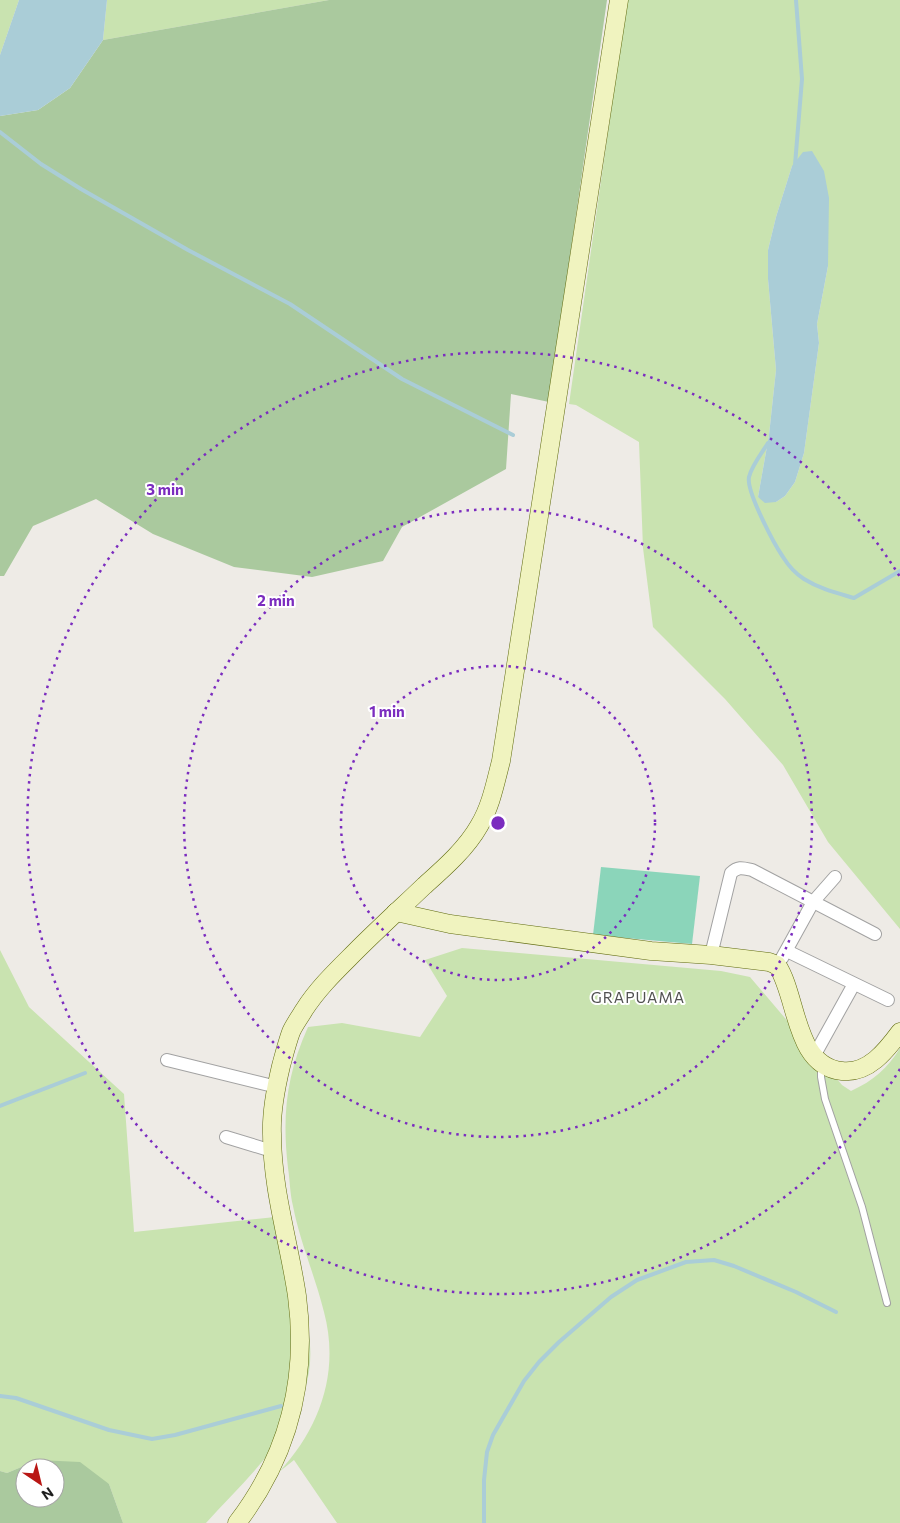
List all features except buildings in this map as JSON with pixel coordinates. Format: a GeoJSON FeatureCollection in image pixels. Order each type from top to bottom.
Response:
{"type":"FeatureCollection","features":[{"type":"Feature","properties":{"kind":"street"},"geometry":{"type":"LineString","coordinates":[[237,1523],[248,1509],[278,1452],[294,1405],[299,1364],[300,1331],[297,1296],[279,1204],[271,1131],[277,1087],[291,1031],[310,1002],[331,976],[457,855],[478,828],[490,804],[501,761],[619,0]]}},
{"type":"Feature","properties":{"kind":"street"},"geometry":{"type":"LineString","coordinates":[[712,955],[731,873],[735,869],[742,868],[752,870],[875,934]]}},
{"type":"Feature","properties":{"kind":"street"},"geometry":{"type":"LineString","coordinates":[[835,877],[813,902],[782,958],[787,985],[801,1034],[818,1060],[841,1071],[853,1072],[866,1067],[878,1058],[900,1032]]}},
{"type":"Feature","properties":{"kind":"street"},"geometry":{"type":"LineString","coordinates":[[396,912],[450,924],[651,951],[712,955],[769,962],[782,958],[854,984],[888,1000]]}},
{"type":"Feature","properties":{"kind":"street"},"geometry":{"type":"LineString","coordinates":[[818,1060],[854,984]]}},
{"type":"Feature","properties":{"kind":"street"},"geometry":{"type":"LineString","coordinates":[[168,1060],[277,1087]]}},
{"type":"Feature","properties":{"kind":"street"},"geometry":{"type":"LineString","coordinates":[[226,1137],[272,1151]]}},
{"type":"Feature","properties":{"kind":"lane"},"geometry":{"type":"LineString","coordinates":[[818,1060],[826,1098],[862,1207],[887,1303]]}},
{"type":"Feature","properties":{"kind":"green space"},"geometry":{"type":"Polygon","coordinates":[[[0,0],[19,0],[0,55],[0,0]]]}},
{"type":"Feature","properties":{"kind":"green space"},"geometry":{"type":"Polygon","coordinates":[[[107,0],[329,0],[103,40],[107,0]]]}},
{"type":"Feature","properties":{"kind":"green space"},"geometry":{"type":"Polygon","coordinates":[[[329,0],[607,0],[549,402],[511,394],[506,469],[402,527],[383,561],[312,577],[234,567],[153,534],[96,499],[33,526],[4,576],[0,576],[0,116],[38,110],[70,88],[103,40],[329,0]]]}},
{"type":"Feature","properties":{"kind":"green space"},"geometry":{"type":"Polygon","coordinates":[[[627,0],[900,0],[900,929],[828,842],[783,765],[725,699],[653,627],[643,548],[639,442],[576,405],[569,404],[627,0]],[[792,166],[768,250],[768,279],[776,370],[769,435],[758,497],[776,502],[785,496],[795,482],[804,453],[819,343],[817,324],[828,266],[792,166]]]}},
{"type":"Feature","properties":{"kind":"green space"},"geometry":{"type":"Polygon","coordinates":[[[601,867],[700,876],[692,944],[593,935],[601,867]]]}},
{"type":"Feature","properties":{"kind":"green space"},"geometry":{"type":"Polygon","coordinates":[[[462,948],[721,971],[750,977],[842,1085],[851,1091],[879,1073],[900,1048],[900,1523],[337,1523],[294,1460],[279,1472],[306,1437],[315,1418],[323,1398],[328,1377],[329,1356],[324,1312],[292,1201],[286,1149],[286,1113],[290,1079],[295,1062],[308,1027],[342,1023],[420,1037],[447,996],[425,960],[462,948]]]}},
{"type":"Feature","properties":{"kind":"green space"},"geometry":{"type":"Polygon","coordinates":[[[0,950],[29,1007],[124,1094],[134,1232],[275,1217],[305,1316],[310,1359],[306,1387],[296,1412],[281,1437],[264,1460],[206,1523],[123,1523],[109,1484],[65,1469],[65,1458],[15,1458],[15,1470],[7,1473],[0,1471],[0,950]]]}},
{"type":"Feature","properties":{"kind":"green space"},"geometry":{"type":"Polygon","coordinates":[[[65,1461],[80,1462],[109,1484],[123,1523],[0,1523],[0,1471],[7,1473],[15,1470],[15,1508],[65,1508],[65,1461]]]}},
{"type":"Feature","properties":{"kind":"water"},"geometry":{"type":"Polygon","coordinates":[[[19,0],[107,0],[103,40],[70,88],[38,110],[0,116],[0,55],[19,0]]]}},
{"type":"Feature","properties":{"kind":"water"},"geometry":{"type":"Polygon","coordinates":[[[812,151],[824,171],[829,198],[828,266],[817,324],[819,343],[804,453],[795,482],[785,496],[776,502],[765,503],[758,497],[769,435],[776,370],[768,279],[768,250],[792,166],[803,152],[812,151]]]}},
{"type":"Feature","properties":{"kind":"waterway"},"geometry":{"type":"LineString","coordinates":[[795,165],[802,79],[796,0]]}},
{"type":"Feature","properties":{"kind":"waterway"},"geometry":{"type":"LineString","coordinates":[[0,132],[41,164],[81,189],[188,250],[290,304],[402,379],[513,435]]}},
{"type":"Feature","properties":{"kind":"waterway"},"geometry":{"type":"LineString","coordinates":[[768,443],[752,468],[749,484],[767,530],[783,557],[795,572],[816,585],[854,598],[900,571]]}},
{"type":"Feature","properties":{"kind":"waterway"},"geometry":{"type":"LineString","coordinates":[[0,1106],[85,1073]]}},
{"type":"Feature","properties":{"kind":"waterway"},"geometry":{"type":"LineString","coordinates":[[484,1523],[484,1480],[487,1452],[493,1435],[524,1381],[539,1362],[559,1342],[611,1297],[637,1280],[686,1262],[714,1260],[734,1266],[796,1292],[836,1312]]}},
{"type":"Feature","properties":{"kind":"waterway"},"geometry":{"type":"LineString","coordinates":[[0,1396],[16,1398],[109,1430],[152,1439],[175,1435],[281,1406]]}},
{"type":"Feature","properties":{"kind":"district","name":"GRAPUAMA"},"geometry":{"type":"Point","coordinates":[638,997]}}]}
